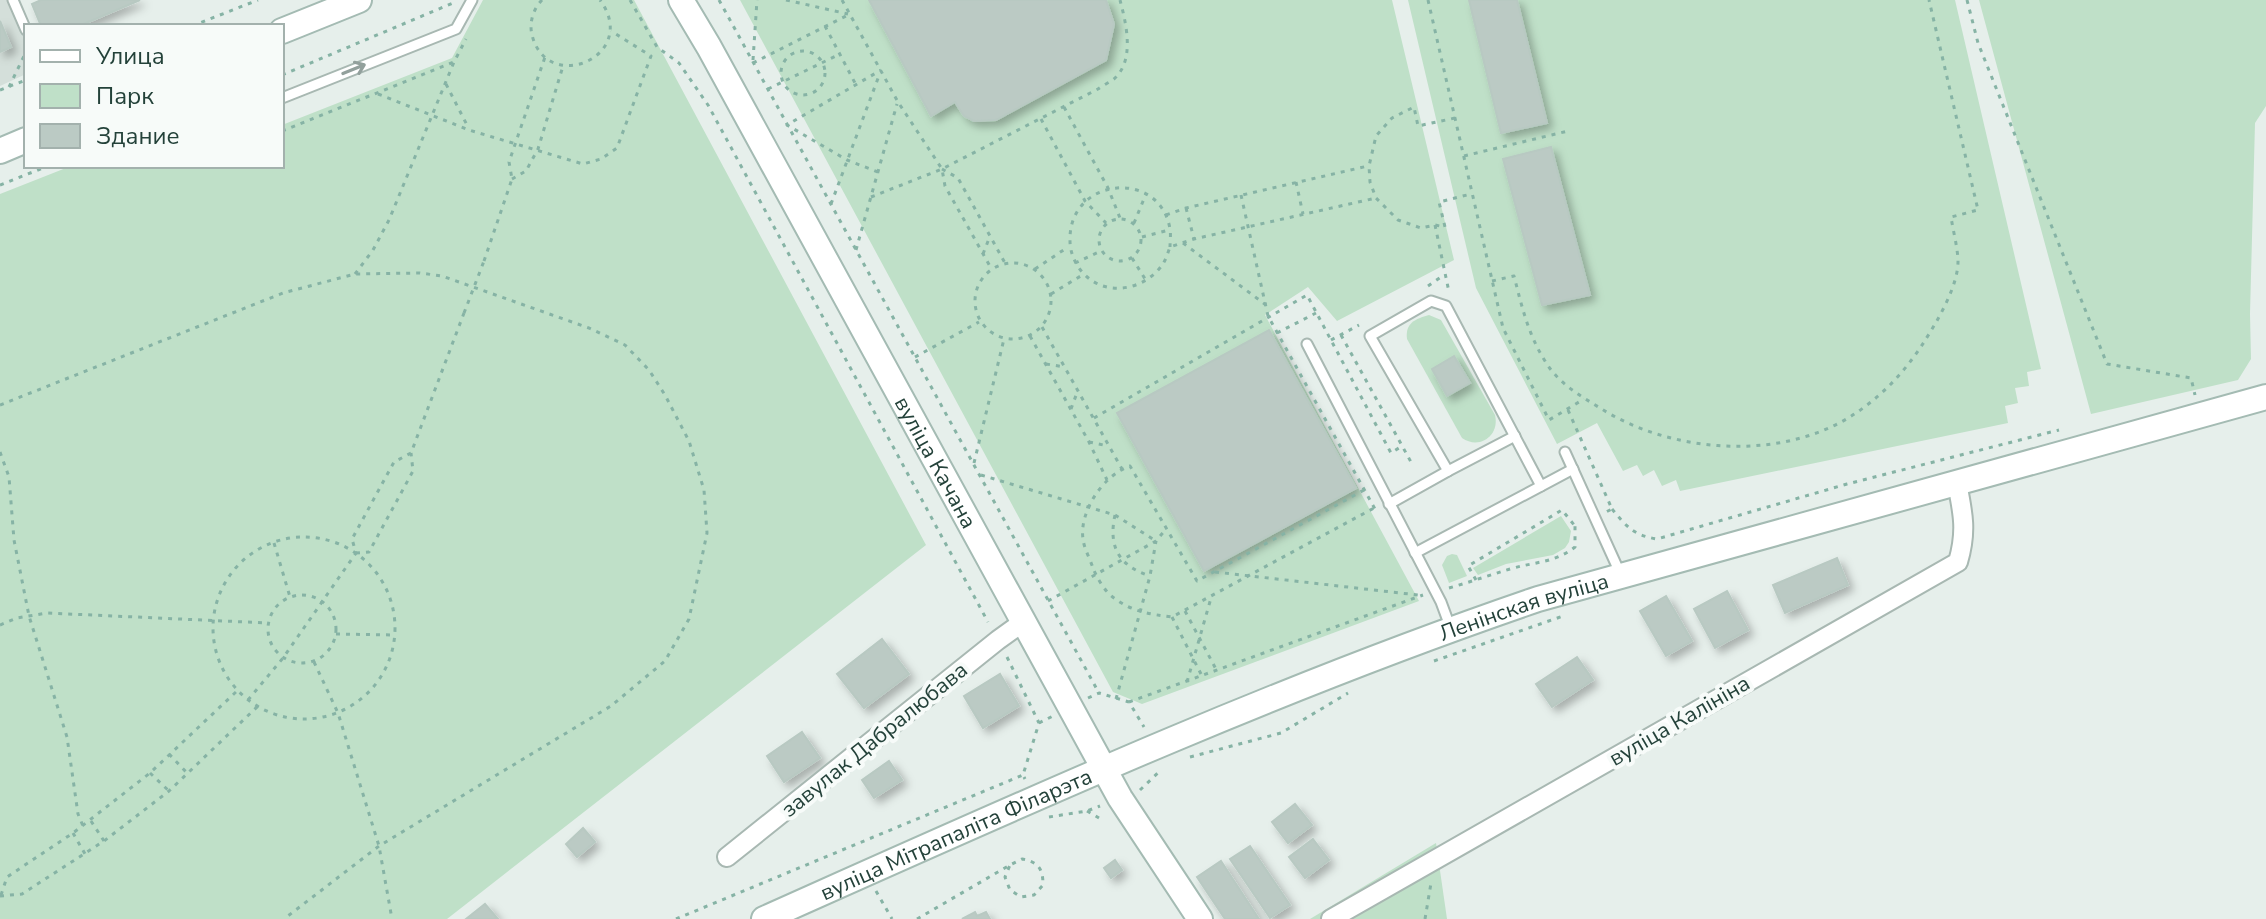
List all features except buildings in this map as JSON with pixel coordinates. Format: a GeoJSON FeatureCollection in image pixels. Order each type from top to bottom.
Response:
{"type":"FeatureCollection","features":[{"type":"Feature","properties":{"kind":"main road"},"geometry":{"type":"LineString","coordinates":[[284,30],[359,0]]}},
{"type":"Feature","properties":{"kind":"main road","name":"вуліца Качана"},"geometry":{"type":"LineString","coordinates":[[681,0],[1120,798],[1200,919]]}},
{"type":"Feature","properties":{"kind":"main road"},"geometry":{"type":"LineString","coordinates":[[0,151],[24,141]]}},
{"type":"Feature","properties":{"kind":"main road","name":"Ленінская вуліца"},"geometry":{"type":"LineString","coordinates":[[1103,767],[1451,629],[1538,599],[2266,397]]}},
{"type":"Feature","properties":{"kind":"main road","name":"вуліца Мітрапаліта Філарэта"},"geometry":{"type":"LineString","coordinates":[[764,919],[1103,767]]}},
{"type":"Feature","properties":{"kind":"street","name":"вуліца Калініна"},"geometry":{"type":"LineString","coordinates":[[1331,919],[1958,562],[1965,525],[1957,483]]}},
{"type":"Feature","properties":{"kind":"street","name":"завулак Дабралюбава"},"geometry":{"type":"LineString","coordinates":[[727,857],[1023,622]]}},
{"type":"Feature","properties":{"kind":"lane"},"geometry":{"type":"LineString","coordinates":[[13,0],[24,25]]}},
{"type":"Feature","properties":{"kind":"lane"},"geometry":{"type":"LineString","coordinates":[[284,97],[456,29],[472,0]]}},
{"type":"Feature","properties":{"kind":"lane"},"geometry":{"type":"LineString","coordinates":[[1448,471],[1370,336],[1431,301],[1446,306],[1541,486]]}},
{"type":"Feature","properties":{"kind":"lane"},"geometry":{"type":"LineString","coordinates":[[1307,344],[1441,602],[1451,629]]}},
{"type":"Feature","properties":{"kind":"lane"},"geometry":{"type":"LineString","coordinates":[[1389,504],[1515,436]]}},
{"type":"Feature","properties":{"kind":"lane"},"geometry":{"type":"LineString","coordinates":[[1565,452],[1622,576]]}},
{"type":"Feature","properties":{"kind":"lane"},"geometry":{"type":"LineString","coordinates":[[1415,553],[1573,469]]}},
{"type":"Feature","properties":{"kind":"path"},"geometry":{"type":"LineString","coordinates":[[197,24],[258,0]]}},
{"type":"Feature","properties":{"kind":"path"},"geometry":{"type":"LineString","coordinates":[[284,74],[460,0]]}},
{"type":"Feature","properties":{"kind":"path"},"geometry":{"type":"LineString","coordinates":[[542,0],[532,17],[531,32],[536,46],[545,57],[563,66],[580,66],[595,59],[606,46],[611,31],[609,15],[600,0]]}},
{"type":"Feature","properties":{"kind":"path"},"geometry":{"type":"LineString","coordinates":[[630,0],[657,47],[679,63],[708,105],[998,640],[1039,723],[1023,775],[676,919]]}},
{"type":"Feature","properties":{"kind":"path"},"geometry":{"type":"LineString","coordinates":[[719,0],[1099,693]]}},
{"type":"Feature","properties":{"kind":"path"},"geometry":{"type":"LineString","coordinates":[[753,63],[757,0]]}},
{"type":"Feature","properties":{"kind":"path"},"geometry":{"type":"LineString","coordinates":[[786,0],[850,14]]}},
{"type":"Feature","properties":{"kind":"path"},"geometry":{"type":"LineString","coordinates":[[842,0],[898,102],[942,169],[945,186],[991,268]]}},
{"type":"Feature","properties":{"kind":"path"},"geometry":{"type":"LineString","coordinates":[[871,197],[942,169],[1116,77],[1125,60],[1127,40],[1120,0]]}},
{"type":"Feature","properties":{"kind":"path"},"geometry":{"type":"LineString","coordinates":[[1428,0],[1503,328],[1549,420],[1585,399]]}},
{"type":"Feature","properties":{"kind":"path"},"geometry":{"type":"LineString","coordinates":[[1492,281],[1514,276],[1525,324],[1546,364],[1568,388],[1615,418],[1654,434],[1693,444],[1735,447],[1778,443],[1823,430],[1862,410],[1894,382],[1935,325],[1950,292],[1958,261],[1951,217],[1978,210],[1929,0]]}},
{"type":"Feature","properties":{"kind":"path"},"geometry":{"type":"LineString","coordinates":[[1967,0],[1978,43],[2107,364],[2191,378],[2200,415]]}},
{"type":"Feature","properties":{"kind":"path"},"geometry":{"type":"LineString","coordinates":[[753,63],[850,14]]}},
{"type":"Feature","properties":{"kind":"path"},"geometry":{"type":"LineString","coordinates":[[825,26],[856,85]]}},
{"type":"Feature","properties":{"kind":"path"},"geometry":{"type":"LineString","coordinates":[[611,31],[651,56]]}},
{"type":"Feature","properties":{"kind":"path"},"geometry":{"type":"LineString","coordinates":[[355,274],[373,250],[389,220],[467,37]]}},
{"type":"Feature","properties":{"kind":"path"},"geometry":{"type":"LineString","coordinates":[[378,94],[469,130],[583,164],[601,159],[617,148],[657,47]]}},
{"type":"Feature","properties":{"kind":"path"},"geometry":{"type":"LineString","coordinates":[[801,50],[817,56],[825,71],[820,87],[813,93],[796,94],[782,82],[781,66],[785,58],[801,50]]}},
{"type":"Feature","properties":{"kind":"path"},"geometry":{"type":"LineString","coordinates":[[768,89],[840,54]]}},
{"type":"Feature","properties":{"kind":"path"},"geometry":{"type":"LineString","coordinates":[[9,87],[24,56]]}},
{"type":"Feature","properties":{"kind":"path"},"geometry":{"type":"LineString","coordinates":[[356,553],[369,552],[413,471],[411,453],[512,179],[509,162],[545,57]]}},
{"type":"Feature","properties":{"kind":"path"},"geometry":{"type":"LineString","coordinates":[[284,130],[454,62]]}},
{"type":"Feature","properties":{"kind":"path"},"geometry":{"type":"LineString","coordinates":[[512,179],[526,171],[538,149],[563,66]]}},
{"type":"Feature","properties":{"kind":"path"},"geometry":{"type":"LineString","coordinates":[[787,125],[881,70]]}},
{"type":"Feature","properties":{"kind":"path"},"geometry":{"type":"LineString","coordinates":[[831,204],[881,70]]}},
{"type":"Feature","properties":{"kind":"path"},"geometry":{"type":"LineString","coordinates":[[1,89],[24,81]]}},
{"type":"Feature","properties":{"kind":"path"},"geometry":{"type":"LineString","coordinates":[[446,84],[469,130]]}},
{"type":"Feature","properties":{"kind":"path"},"geometry":{"type":"LineString","coordinates":[[856,250],[898,102]]}},
{"type":"Feature","properties":{"kind":"path"},"geometry":{"type":"LineString","coordinates":[[1064,106],[1108,188],[1120,218]]}},
{"type":"Feature","properties":{"kind":"path"},"geometry":{"type":"LineString","coordinates":[[1455,118],[1418,126],[1414,107],[1392,118],[1376,136],[1369,166],[1370,182],[1376,198],[1398,220],[1421,228],[1435,225],[1445,227],[1439,202],[1472,194]]}},
{"type":"Feature","properties":{"kind":"path"},"geometry":{"type":"LineString","coordinates":[[1040,118],[1085,201],[1106,223]]}},
{"type":"Feature","properties":{"kind":"path"},"geometry":{"type":"LineString","coordinates":[[787,125],[847,160],[878,172]]}},
{"type":"Feature","properties":{"kind":"path"},"geometry":{"type":"LineString","coordinates":[[1464,156],[1568,131]]}},
{"type":"Feature","properties":{"kind":"path"},"geometry":{"type":"LineString","coordinates":[[1166,215],[1369,166]]}},
{"type":"Feature","properties":{"kind":"path"},"geometry":{"type":"LineString","coordinates":[[0,185],[43,168]]}},
{"type":"Feature","properties":{"kind":"path"},"geometry":{"type":"LineString","coordinates":[[942,169],[958,178],[1005,263]]}},
{"type":"Feature","properties":{"kind":"path"},"geometry":{"type":"LineString","coordinates":[[1296,182],[1304,214]]}},
{"type":"Feature","properties":{"kind":"path"},"geometry":{"type":"LineString","coordinates":[[1108,188],[1134,189],[1146,194],[1166,215],[1170,230],[1170,247],[1162,267],[1147,282],[1131,288],[1098,284],[1075,263],[1070,230],[1075,214],[1085,201],[1108,188]]}},
{"type":"Feature","properties":{"kind":"path"},"geometry":{"type":"LineString","coordinates":[[1134,223],[1146,194]]}},
{"type":"Feature","properties":{"kind":"path"},"geometry":{"type":"LineString","coordinates":[[1241,195],[1268,316],[1381,520]]}},
{"type":"Feature","properties":{"kind":"path"},"geometry":{"type":"LineString","coordinates":[[1170,247],[1376,198]]}},
{"type":"Feature","properties":{"kind":"path"},"geometry":{"type":"LineString","coordinates":[[1186,208],[1194,239]]}},
{"type":"Feature","properties":{"kind":"path"},"geometry":{"type":"LineString","coordinates":[[1120,218],[1134,223],[1142,237],[1132,258],[1115,261],[1102,251],[1100,231],[1106,223],[1120,218]]}},
{"type":"Feature","properties":{"kind":"path"},"geometry":{"type":"LineString","coordinates":[[1435,225],[1448,291],[1436,281]]}},
{"type":"Feature","properties":{"kind":"path"},"geometry":{"type":"LineString","coordinates":[[1142,237],[1170,230]]}},
{"type":"Feature","properties":{"kind":"path"},"geometry":{"type":"LineString","coordinates":[[983,254],[990,236]]}},
{"type":"Feature","properties":{"kind":"path"},"geometry":{"type":"LineString","coordinates":[[1183,243],[1266,305]]}},
{"type":"Feature","properties":{"kind":"path"},"geometry":{"type":"LineString","coordinates":[[1035,269],[1070,246]]}},
{"type":"Feature","properties":{"kind":"path"},"geometry":{"type":"LineString","coordinates":[[1075,263],[1102,251]]}},
{"type":"Feature","properties":{"kind":"path"},"geometry":{"type":"LineString","coordinates":[[1132,258],[1147,282]]}},
{"type":"Feature","properties":{"kind":"path"},"geometry":{"type":"LineString","coordinates":[[1005,263],[1021,263],[1035,269],[1046,280],[1051,294],[1052,306],[1048,317],[1042,327],[1030,336],[1004,339],[980,322],[975,308],[975,293],[981,279],[991,268],[1005,263]]}},
{"type":"Feature","properties":{"kind":"path"},"geometry":{"type":"LineString","coordinates":[[0,405],[283,293],[355,274],[420,273],[442,276],[589,328],[625,345],[649,370],[665,395],[689,441],[704,490],[707,533],[689,619],[665,661],[611,706],[379,846],[284,919]]}},
{"type":"Feature","properties":{"kind":"path"},"geometry":{"type":"LineString","coordinates":[[1051,294],[1084,274]]}},
{"type":"Feature","properties":{"kind":"path"},"geometry":{"type":"LineString","coordinates":[[1094,418],[1307,295],[1391,453],[1402,446]]}},
{"type":"Feature","properties":{"kind":"path"},"geometry":{"type":"LineString","coordinates":[[1277,333],[1316,313]]}},
{"type":"Feature","properties":{"kind":"path"},"geometry":{"type":"LineString","coordinates":[[915,357],[980,322]]}},
{"type":"Feature","properties":{"kind":"path"},"geometry":{"type":"LineString","coordinates":[[1042,327],[1122,469]]}},
{"type":"Feature","properties":{"kind":"path"},"geometry":{"type":"LineString","coordinates":[[1341,335],[1411,462]]}},
{"type":"Feature","properties":{"kind":"path"},"geometry":{"type":"LineString","coordinates":[[1030,336],[1107,481]]}},
{"type":"Feature","properties":{"kind":"path"},"geometry":{"type":"LineString","coordinates":[[974,463],[1004,339]]}},
{"type":"Feature","properties":{"kind":"path"},"geometry":{"type":"LineString","coordinates":[[1046,364],[1065,367]]}},
{"type":"Feature","properties":{"kind":"path"},"geometry":{"type":"LineString","coordinates":[[1071,409],[1078,390]]}},
{"type":"Feature","properties":{"kind":"path"},"geometry":{"type":"LineString","coordinates":[[1568,410],[1612,509],[1629,529],[1641,536],[1657,539],[1847,484],[2066,429]]}},
{"type":"Feature","properties":{"kind":"path"},"geometry":{"type":"LineString","coordinates":[[1565,452],[1581,441]]}},
{"type":"Feature","properties":{"kind":"path"},"geometry":{"type":"LineString","coordinates":[[1089,442],[1110,447]]}},
{"type":"Feature","properties":{"kind":"path"},"geometry":{"type":"LineString","coordinates":[[0,452],[9,477],[14,540],[29,616],[67,737],[78,814],[83,826]]}},
{"type":"Feature","properties":{"kind":"path"},"geometry":{"type":"LineString","coordinates":[[356,553],[352,539],[394,462],[411,453]]}},
{"type":"Feature","properties":{"kind":"path"},"geometry":{"type":"LineString","coordinates":[[1364,490],[1197,581],[1130,466],[1107,481],[1087,507],[1083,539],[1096,574],[1111,597],[1141,613],[1172,617],[1374,508]]}},
{"type":"Feature","properties":{"kind":"path"},"geometry":{"type":"LineString","coordinates":[[979,475],[1115,515],[1156,541]]}},
{"type":"Feature","properties":{"kind":"path"},"geometry":{"type":"LineString","coordinates":[[1575,526],[1612,509]]}},
{"type":"Feature","properties":{"kind":"path"},"geometry":{"type":"LineString","coordinates":[[1129,702],[1422,595],[1565,556],[1575,547],[1575,526],[1562,510],[1468,566],[1476,580]]}},
{"type":"Feature","properties":{"kind":"path"},"geometry":{"type":"LineString","coordinates":[[1115,515],[1114,546],[1130,567],[1150,576]]}},
{"type":"Feature","properties":{"kind":"path"},"geometry":{"type":"LineString","coordinates":[[1048,601],[1156,541],[1166,529]]}},
{"type":"Feature","properties":{"kind":"path"},"geometry":{"type":"LineString","coordinates":[[294,538],[316,538],[337,543],[356,553],[374,569],[386,589],[394,611],[395,635],[390,659],[378,682],[360,700],[338,713],[297,719],[277,715],[248,700],[226,675],[218,659],[213,622],[222,592],[238,565],[274,543],[294,538]]}},
{"type":"Feature","properties":{"kind":"path"},"geometry":{"type":"LineString","coordinates":[[1116,699],[1141,613],[1156,541]]}},
{"type":"Feature","properties":{"kind":"path"},"geometry":{"type":"LineString","coordinates":[[274,543],[290,597]]}},
{"type":"Feature","properties":{"kind":"path"},"geometry":{"type":"LineString","coordinates":[[248,700],[283,658],[356,553]]}},
{"type":"Feature","properties":{"kind":"path"},"geometry":{"type":"LineString","coordinates":[[1214,572],[1422,595]]}},
{"type":"Feature","properties":{"kind":"path"},"geometry":{"type":"LineString","coordinates":[[312,596],[322,601],[331,610],[336,622],[336,634],[329,651],[314,662],[298,663],[283,658],[273,648],[268,636],[272,612],[279,603],[290,597],[312,596]]}},
{"type":"Feature","properties":{"kind":"path"},"geometry":{"type":"LineString","coordinates":[[1187,682],[1211,598]]}},
{"type":"Feature","properties":{"kind":"path"},"geometry":{"type":"LineString","coordinates":[[1185,611],[1217,671]]}},
{"type":"Feature","properties":{"kind":"path"},"geometry":{"type":"LineString","coordinates":[[0,625],[17,618],[47,613],[268,623]]}},
{"type":"Feature","properties":{"kind":"path"},"geometry":{"type":"LineString","coordinates":[[1429,663],[1570,614]]}},
{"type":"Feature","properties":{"kind":"path"},"geometry":{"type":"LineString","coordinates":[[1172,617],[1202,676]]}},
{"type":"Feature","properties":{"kind":"path"},"geometry":{"type":"LineString","coordinates":[[336,634],[395,635]]}},
{"type":"Feature","properties":{"kind":"path"},"geometry":{"type":"LineString","coordinates":[[314,662],[338,713],[379,846],[392,919]]}},
{"type":"Feature","properties":{"kind":"path"},"geometry":{"type":"LineString","coordinates":[[1181,760],[1281,733],[1358,687]]}},
{"type":"Feature","properties":{"kind":"path"},"geometry":{"type":"LineString","coordinates":[[238,690],[150,773],[83,826],[7,877],[0,896],[22,894],[85,855],[169,791],[258,706]]}},
{"type":"Feature","properties":{"kind":"path"},"geometry":{"type":"LineString","coordinates":[[169,754],[188,774]]}},
{"type":"Feature","properties":{"kind":"path"},"geometry":{"type":"LineString","coordinates":[[150,773],[169,791]]}},
{"type":"Feature","properties":{"kind":"path"},"geometry":{"type":"LineString","coordinates":[[1087,811],[1099,818]]}},
{"type":"Feature","properties":{"kind":"path"},"geometry":{"type":"LineString","coordinates":[[91,820],[104,841]]}},
{"type":"Feature","properties":{"kind":"path"},"geometry":{"type":"LineString","coordinates":[[73,833],[85,855]]}},
{"type":"Feature","properties":{"kind":"path"},"geometry":{"type":"LineString","coordinates":[[1425,919],[1435,858]]}},
{"type":"Feature","properties":{"kind":"path"},"geometry":{"type":"LineString","coordinates":[[917,919],[1010,865],[1022,859],[1035,861],[1043,872],[1043,885],[1034,895],[1021,897],[1010,890],[1005,877],[1010,865]]}},
{"type":"Feature","properties":{"kind":"path"},"geometry":{"type":"LineString","coordinates":[[875,890],[892,919]]}},
{"type":"Feature","properties":{"kind":"shaded area"},"geometry":{"type":"Polygon","coordinates":[[[0,0],[10,0],[24,32],[24,75],[0,86],[0,0]]]}},
{"type":"Feature","properties":{"kind":"green space"},"geometry":{"type":"Polygon","coordinates":[[[483,0],[634,0],[926,545],[447,919],[0,919],[0,194],[66,168],[284,168],[284,124],[452,58],[483,0]]]}},
{"type":"Feature","properties":{"kind":"green space"},"geometry":{"type":"Polygon","coordinates":[[[740,0],[869,0],[931,116],[955,102],[972,120],[982,121],[996,120],[1106,60],[1114,24],[1106,0],[1392,0],[1454,260],[1337,321],[1308,287],[1265,315],[1419,601],[1142,704],[1113,692],[740,0]],[[1269,330],[1118,413],[1204,571],[1356,489],[1269,330]]]}},
{"type":"Feature","properties":{"kind":"green space"},"geometry":{"type":"Polygon","coordinates":[[[1408,0],[1955,0],[2041,369],[2027,372],[2029,386],[2015,388],[2018,403],[2005,406],[2008,423],[1680,491],[1676,480],[1662,486],[1654,470],[1643,476],[1637,465],[1623,471],[1597,423],[1557,444],[1476,288],[1408,0]]]}},
{"type":"Feature","properties":{"kind":"green space"},"geometry":{"type":"Polygon","coordinates":[[[1979,0],[2266,0],[2266,106],[2255,123],[2251,359],[2238,380],[2091,414],[1979,0]]]}},
{"type":"Feature","properties":{"kind":"green space"},"geometry":{"type":"Polygon","coordinates":[[[1429,315],[1441,320],[1495,415],[1496,423],[1491,435],[1481,442],[1462,438],[1407,339],[1412,322],[1429,315]]]}},
{"type":"Feature","properties":{"kind":"green space"},"geometry":{"type":"Polygon","coordinates":[[[1561,516],[1571,531],[1565,548],[1553,555],[1506,564],[1478,575],[1473,568],[1561,516]]]}},
{"type":"Feature","properties":{"kind":"green space"},"geometry":{"type":"Polygon","coordinates":[[[1452,554],[1457,555],[1467,576],[1449,583],[1442,565],[1452,554]]]}},
{"type":"Feature","properties":{"kind":"green space"},"geometry":{"type":"Polygon","coordinates":[[[1436,843],[1447,919],[1310,919],[1436,843]]]}}]}
